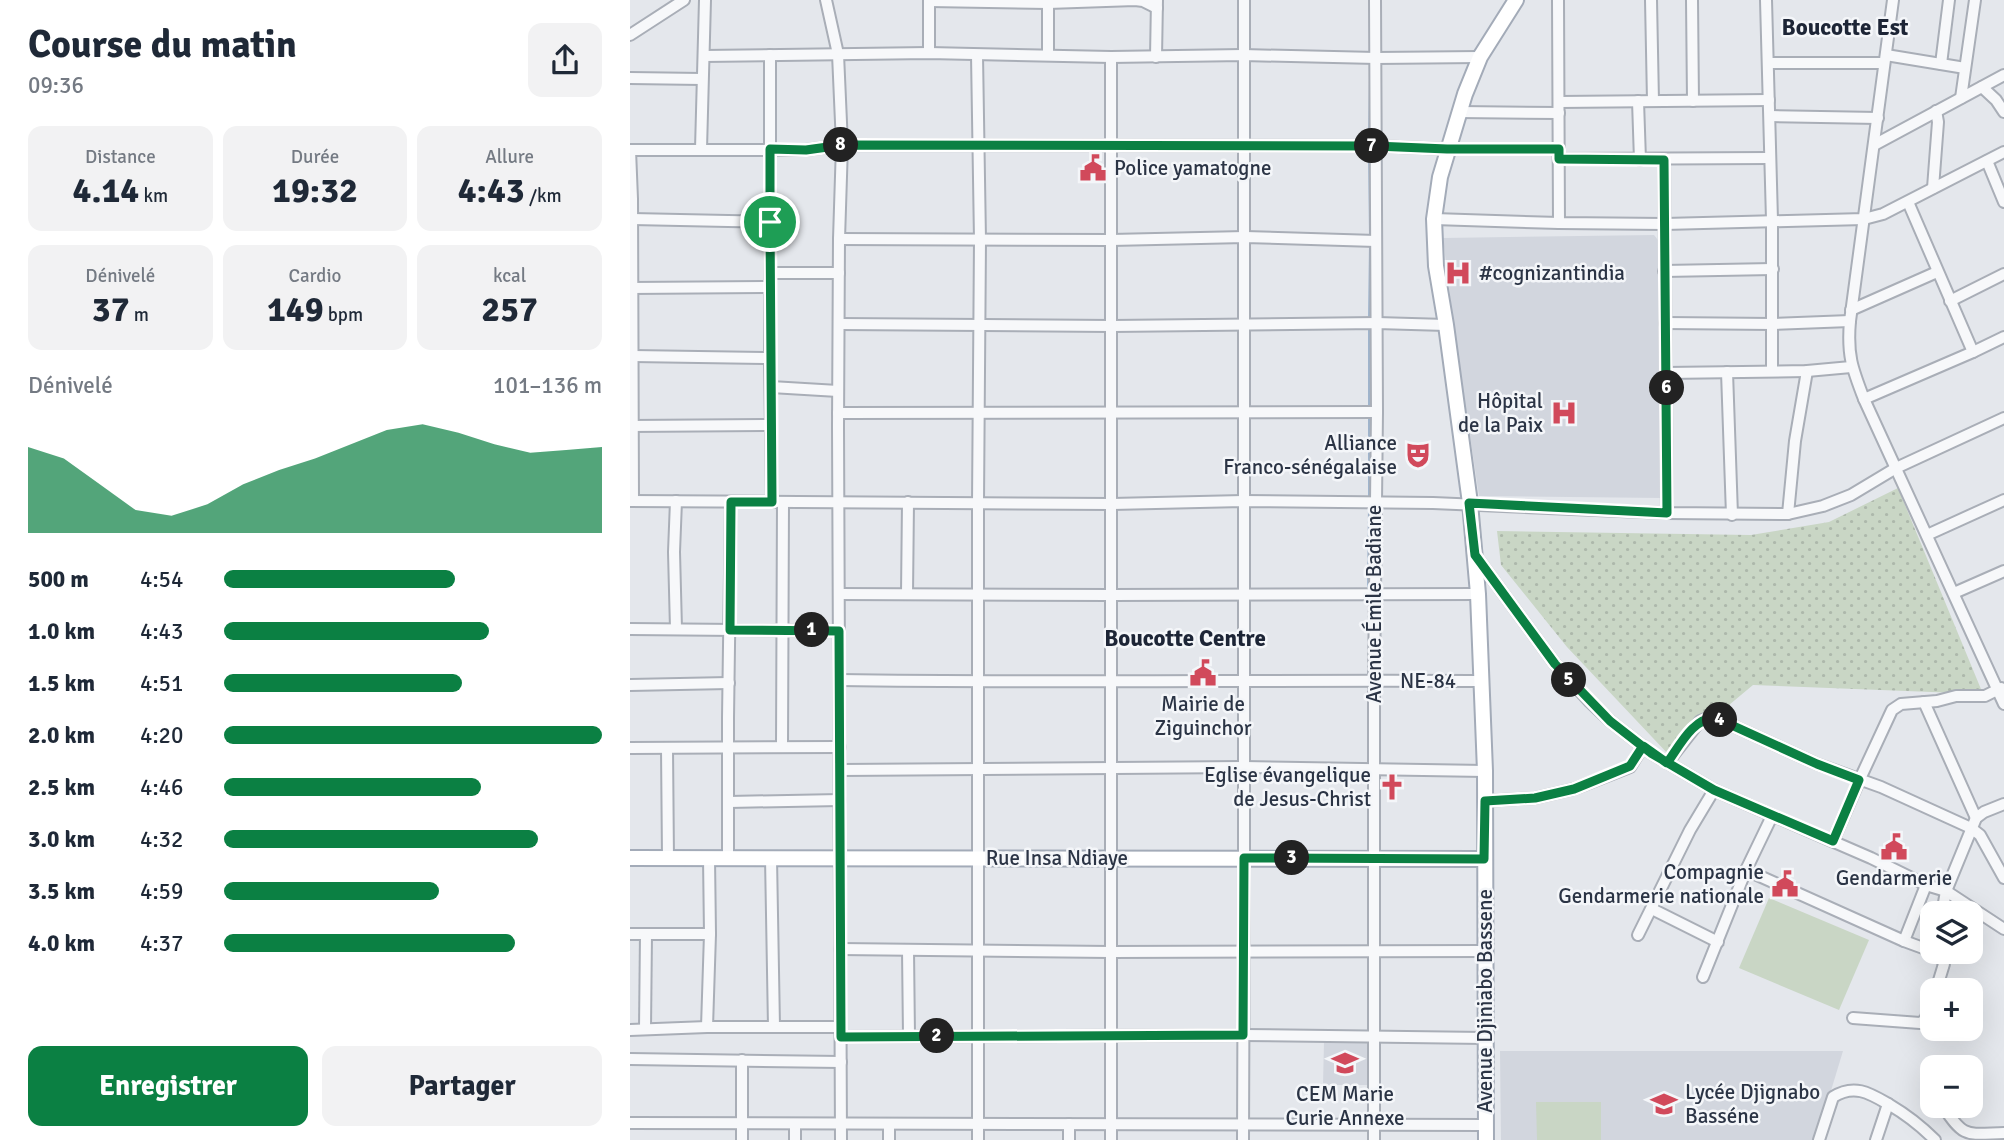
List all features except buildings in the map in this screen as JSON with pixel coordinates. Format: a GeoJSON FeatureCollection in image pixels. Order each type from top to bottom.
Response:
{"type":"FeatureCollection","features":[{"type":"Feature","properties":{"kind":"main road","name":"Avenue Djiniabo Bassene"},"geometry":{"type":"LineString","coordinates":[[1486,1140],[1485,771],[1478,594],[1447,326],[1436,266],[1434,219],[1437,190],[1459,111],[1480,57],[1516,0]]}},
{"type":"Feature","properties":{"kind":"main road","name":"Rue Insa Ndiaye"},"geometry":{"type":"LineString","coordinates":[[630,858],[1484,859]]}},
{"type":"Feature","properties":{"kind":"street"},"geometry":{"type":"LineString","coordinates":[[701,149],[705,0]]}},
{"type":"Feature","properties":{"kind":"street"},"geometry":{"type":"LineString","coordinates":[[826,0],[838,54],[842,145],[838,391],[841,1140]]}},
{"type":"Feature","properties":{"kind":"street"},"geometry":{"type":"LineString","coordinates":[[929,53],[929,0],[1143,1],[1157,4],[1156,57]]}},
{"type":"Feature","properties":{"kind":"street"},"geometry":{"type":"LineString","coordinates":[[1243,1140],[1244,0]]}},
{"type":"Feature","properties":{"kind":"street","name":"Avenue Émile Badiane"},"geometry":{"type":"LineString","coordinates":[[1374,1140],[1374,596],[1377,412],[1375,0]]}},
{"type":"Feature","properties":{"kind":"street"},"geometry":{"type":"LineString","coordinates":[[1558,0],[1559,223]]}},
{"type":"Feature","properties":{"kind":"street"},"geometry":{"type":"LineString","coordinates":[[1651,0],[1653,101]]}},
{"type":"Feature","properties":{"kind":"street"},"geometry":{"type":"LineString","coordinates":[[1692,0],[1693,102]]}},
{"type":"Feature","properties":{"kind":"street"},"geometry":{"type":"LineString","coordinates":[[1766,0],[1773,269],[1772,371]]}},
{"type":"Feature","properties":{"kind":"street"},"geometry":{"type":"LineString","coordinates":[[1893,0],[1851,315],[1851,367],[1954,593],[2001,688],[2004,704]]}},
{"type":"Feature","properties":{"kind":"street"},"geometry":{"type":"LineString","coordinates":[[1941,64],[1950,0]]}},
{"type":"Feature","properties":{"kind":"street"},"geometry":{"type":"LineString","coordinates":[[1961,98],[1975,0]]}},
{"type":"Feature","properties":{"kind":"street"},"geometry":{"type":"LineString","coordinates":[[1048,1],[1048,54]]}},
{"type":"Feature","properties":{"kind":"street"},"geometry":{"type":"LineString","coordinates":[[630,19],[634,33],[680,2]]}},
{"type":"Feature","properties":{"kind":"street"},"geometry":{"type":"LineString","coordinates":[[704,56],[929,53],[1111,57],[1480,57]]}},
{"type":"Feature","properties":{"kind":"street"},"geometry":{"type":"LineString","coordinates":[[770,55],[771,425],[778,502],[782,747]]}},
{"type":"Feature","properties":{"kind":"street"},"geometry":{"type":"LineString","coordinates":[[977,55],[980,146],[978,1140]]}},
{"type":"Feature","properties":{"kind":"street"},"geometry":{"type":"LineString","coordinates":[[1111,57],[1111,1140]]}},
{"type":"Feature","properties":{"kind":"street"},"geometry":{"type":"LineString","coordinates":[[1768,63],[1885,59],[1965,68]]}},
{"type":"Feature","properties":{"kind":"street"},"geometry":{"type":"LineString","coordinates":[[1874,145],[2004,75]]}},
{"type":"Feature","properties":{"kind":"street"},"geometry":{"type":"LineString","coordinates":[[630,78],[702,79]]}},
{"type":"Feature","properties":{"kind":"street"},"geometry":{"type":"LineString","coordinates":[[1982,87],[2004,112]]}},
{"type":"Feature","properties":{"kind":"street"},"geometry":{"type":"LineString","coordinates":[[1459,111],[1559,108],[1638,101],[1769,100]]}},
{"type":"Feature","properties":{"kind":"street"},"geometry":{"type":"LineString","coordinates":[[1638,101],[1640,160]]}},
{"type":"Feature","properties":{"kind":"street"},"geometry":{"type":"LineString","coordinates":[[1933,188],[1938,122],[1936,111]]}},
{"type":"Feature","properties":{"kind":"street"},"geometry":{"type":"LineString","coordinates":[[1770,116],[1878,118]]}},
{"type":"Feature","properties":{"kind":"street"},"geometry":{"type":"LineString","coordinates":[[1770,158],[1640,160],[1375,146],[842,145],[806,150],[630,150],[633,356],[631,501],[1469,503],[1667,513],[1788,514],[1815,509],[1851,495],[1896,468],[2004,418]]}},
{"type":"Feature","properties":{"kind":"street"},"geometry":{"type":"LineString","coordinates":[[1434,219],[1664,224],[1864,219],[1883,214],[2004,152]]}},
{"type":"Feature","properties":{"kind":"street"},"geometry":{"type":"LineString","coordinates":[[1664,160],[1667,513]]}},
{"type":"Feature","properties":{"kind":"street"},"geometry":{"type":"LineString","coordinates":[[1987,161],[2004,202]]}},
{"type":"Feature","properties":{"kind":"street"},"geometry":{"type":"LineString","coordinates":[[1908,202],[1973,352]]}},
{"type":"Feature","properties":{"kind":"street"},"geometry":{"type":"LineString","coordinates":[[632,219],[770,222]]}},
{"type":"Feature","properties":{"kind":"street"},"geometry":{"type":"LineString","coordinates":[[839,239],[1111,240],[1245,237],[1376,241]]}},
{"type":"Feature","properties":{"kind":"street"},"geometry":{"type":"LineString","coordinates":[[1664,271],[1773,269]]}},
{"type":"Feature","properties":{"kind":"street"},"geometry":{"type":"LineString","coordinates":[[1665,323],[1773,324],[1851,315],[1937,272]]}},
{"type":"Feature","properties":{"kind":"street"},"geometry":{"type":"LineString","coordinates":[[770,273],[839,273]]}},
{"type":"Feature","properties":{"kind":"street"},"geometry":{"type":"LineString","coordinates":[[1950,301],[2004,274]]}},
{"type":"Feature","properties":{"kind":"street"},"geometry":{"type":"LineString","coordinates":[[631,288],[770,287]]}},
{"type":"Feature","properties":{"kind":"street"},"geometry":{"type":"LineString","coordinates":[[839,324],[1447,326]]}},
{"type":"Feature","properties":{"kind":"street"},"geometry":{"type":"LineString","coordinates":[[1864,399],[2004,337]]}},
{"type":"Feature","properties":{"kind":"street"},"geometry":{"type":"LineString","coordinates":[[633,356],[770,358]]}},
{"type":"Feature","properties":{"kind":"street"},"geometry":{"type":"LineString","coordinates":[[1666,373],[1807,371],[1851,367]]}},
{"type":"Feature","properties":{"kind":"street"},"geometry":{"type":"LineString","coordinates":[[1788,514],[1795,442],[1807,371]]}},
{"type":"Feature","properties":{"kind":"street"},"geometry":{"type":"LineString","coordinates":[[1727,372],[1732,515]]}},
{"type":"Feature","properties":{"kind":"street"},"geometry":{"type":"LineString","coordinates":[[771,387],[838,391]]}},
{"type":"Feature","properties":{"kind":"street"},"geometry":{"type":"LineString","coordinates":[[838,413],[1377,412]]}},
{"type":"Feature","properties":{"kind":"street"},"geometry":{"type":"LineString","coordinates":[[631,426],[771,425]]}},
{"type":"Feature","properties":{"kind":"street"},"geometry":{"type":"LineString","coordinates":[[1927,535],[2004,500]]}},
{"type":"Feature","properties":{"kind":"street"},"geometry":{"type":"LineString","coordinates":[[676,501],[676,629]]}},
{"type":"Feature","properties":{"kind":"street"},"geometry":{"type":"LineString","coordinates":[[728,858],[731,502]]}},
{"type":"Feature","properties":{"kind":"street"},"geometry":{"type":"LineString","coordinates":[[907,594],[908,502]]}},
{"type":"Feature","properties":{"kind":"street"},"geometry":{"type":"LineString","coordinates":[[1475,555],[1555,664],[1590,702],[1610,721],[1667,763],[1714,790],[1833,841],[1926,885],[1946,891],[2004,929]]}},
{"type":"Feature","properties":{"kind":"street"},"geometry":{"type":"LineString","coordinates":[[1954,593],[2004,571]]}},
{"type":"Feature","properties":{"kind":"street"},"geometry":{"type":"LineString","coordinates":[[839,594],[1478,594]]}},
{"type":"Feature","properties":{"kind":"street"},"geometry":{"type":"LineString","coordinates":[[630,629],[839,631]]}},
{"type":"Feature","properties":{"kind":"street","name":"NE-84"},"geometry":{"type":"LineString","coordinates":[[840,680],[1482,681]]}},
{"type":"Feature","properties":{"kind":"street"},"geometry":{"type":"LineString","coordinates":[[630,685],[729,683]]}},
{"type":"Feature","properties":{"kind":"street"},"geometry":{"type":"LineString","coordinates":[[1833,841],[1892,710],[1901,704],[1955,696],[1980,697],[2001,688]]}},
{"type":"Feature","properties":{"kind":"street"},"geometry":{"type":"LineString","coordinates":[[1924,702],[1974,823],[2004,878]]}},
{"type":"Feature","properties":{"kind":"street"},"geometry":{"type":"LineString","coordinates":[[1667,763],[1700,721],[1716,718],[1817,764],[1974,823]]}},
{"type":"Feature","properties":{"kind":"street"},"geometry":{"type":"LineString","coordinates":[[1485,801],[1535,798],[1574,789],[1630,766],[1643,746]]}},
{"type":"Feature","properties":{"kind":"street"},"geometry":{"type":"LineString","coordinates":[[630,748],[840,747]]}},
{"type":"Feature","properties":{"kind":"street"},"geometry":{"type":"LineString","coordinates":[[667,748],[668,858]]}},
{"type":"Feature","properties":{"kind":"street"},"geometry":{"type":"LineString","coordinates":[[840,770],[1244,767],[1485,771]]}},
{"type":"Feature","properties":{"kind":"street"},"geometry":{"type":"LineString","coordinates":[[1638,935],[1690,830],[1714,790]]}},
{"type":"Feature","properties":{"kind":"street"},"geometry":{"type":"LineString","coordinates":[[729,802],[840,800]]}},
{"type":"Feature","properties":{"kind":"street"},"geometry":{"type":"LineString","coordinates":[[1944,901],[1974,823],[1984,813],[2004,804]]}},
{"type":"Feature","properties":{"kind":"street"},"geometry":{"type":"LineString","coordinates":[[1703,978],[1746,870],[1772,816]]}},
{"type":"Feature","properties":{"kind":"street"},"geometry":{"type":"LineString","coordinates":[[771,858],[774,1027]]}},
{"type":"Feature","properties":{"kind":"street"},"geometry":{"type":"LineString","coordinates":[[707,1027],[709,859]]}},
{"type":"Feature","properties":{"kind":"street"},"geometry":{"type":"LineString","coordinates":[[1746,870],[1920,947]]}},
{"type":"Feature","properties":{"kind":"street"},"geometry":{"type":"LineString","coordinates":[[1904,942],[1926,885]]}},
{"type":"Feature","properties":{"kind":"street"},"geometry":{"type":"LineString","coordinates":[[1652,909],[1718,942]]}},
{"type":"Feature","properties":{"kind":"street"},"geometry":{"type":"LineString","coordinates":[[630,934],[710,934]]}},
{"type":"Feature","properties":{"kind":"street"},"geometry":{"type":"LineString","coordinates":[[645,1029],[646,934]]}},
{"type":"Feature","properties":{"kind":"street"},"geometry":{"type":"LineString","coordinates":[[840,949],[1110,952],[1485,951]]}},
{"type":"Feature","properties":{"kind":"street"},"geometry":{"type":"LineString","coordinates":[[908,950],[909,1036]]}},
{"type":"Feature","properties":{"kind":"street"},"geometry":{"type":"LineString","coordinates":[[1853,1018],[1920,1023]]}},
{"type":"Feature","properties":{"kind":"street"},"geometry":{"type":"LineString","coordinates":[[630,1030],[774,1027],[909,1036],[1243,1035],[1485,1038]]}},
{"type":"Feature","properties":{"kind":"street"},"geometry":{"type":"LineString","coordinates":[[630,1059],[841,1062]]}},
{"type":"Feature","properties":{"kind":"street"},"geometry":{"type":"LineString","coordinates":[[741,1060],[742,1140]]}},
{"type":"Feature","properties":{"kind":"street"},"geometry":{"type":"LineString","coordinates":[[1820,1140],[1833,1097],[1843,1091],[1875,1095],[1906,1114],[1935,1140]]}},
{"type":"Feature","properties":{"kind":"street"},"geometry":{"type":"LineString","coordinates":[[1876,1140],[1888,1104]]}},
{"type":"Feature","properties":{"kind":"street"},"geometry":{"type":"LineString","coordinates":[[1951,1118],[1957,1128],[1965,1132],[2004,1133]]}},
{"type":"Feature","properties":{"kind":"street"},"geometry":{"type":"LineString","coordinates":[[630,1123],[1486,1125]]}},
{"type":"Feature","properties":{"kind":"street"},"geometry":{"type":"LineString","coordinates":[[795,1124],[796,1140]]}},
{"type":"Feature","properties":{"kind":"street"},"geometry":{"type":"LineString","coordinates":[[888,1124],[889,1140]]}},
{"type":"Feature","properties":{"kind":"street"},"geometry":{"type":"LineString","coordinates":[[1069,1124],[1069,1140]]}},
{"type":"Feature","properties":{"kind":"shaded area","name":"Hôpital de la Paix"},"geometry":{"type":"Polygon","coordinates":[[[1654,235],[1658,240],[1662,498],[1479,496],[1443,238],[1654,235]]]}},
{"type":"Feature","properties":{"kind":"shaded area","name":"CEM Marie Curie Annexe"},"geometry":{"type":"Polygon","coordinates":[[[1324,1042],[1367,1042],[1367,1085],[1323,1085],[1324,1042]]]}},
{"type":"Feature","properties":{"kind":"shaded area","name":"Lycée Djignabo Basséne"},"geometry":{"type":"Polygon","coordinates":[[[1500,1051],[1843,1051],[1816,1140],[1501,1140],[1500,1051]]]}},
{"type":"Feature","properties":{"kind":"green space"},"geometry":{"type":"Polygon","coordinates":[[[1898,488],[1983,694],[1753,685],[1669,755],[1567,647],[1501,565],[1497,531],[1751,535],[1829,522],[1898,488]]]}},
{"type":"Feature","properties":{"kind":"green space"},"geometry":{"type":"Polygon","coordinates":[[[1769,898],[1869,940],[1839,1010],[1739,968],[1769,898]]]}},
{"type":"Feature","properties":{"kind":"green space"},"geometry":{"type":"Polygon","coordinates":[[[1536,1102],[1601,1102],[1601,1140],[1537,1140],[1536,1102]]]}},
{"type":"Feature","properties":{"kind":"waterway"},"geometry":{"type":"LineString","coordinates":[[1369,141],[1370,80]]}},
{"type":"Feature","properties":{"kind":"waterway"},"geometry":{"type":"LineString","coordinates":[[1369,150],[1370,236]]}},
{"type":"Feature","properties":{"kind":"waterway"},"geometry":{"type":"LineString","coordinates":[[1369,320],[1370,245]]}},
{"type":"Feature","properties":{"kind":"waterway"},"geometry":{"type":"LineString","coordinates":[[1369,329],[1369,407]]}},
{"type":"Feature","properties":{"kind":"waterway"},"geometry":{"type":"LineString","coordinates":[[1369,416],[1369,498]]}},
{"type":"Feature","properties":{"kind":"waterway"},"geometry":{"type":"LineString","coordinates":[[1368,589],[1369,507]]}},
{"type":"Feature","properties":{"kind":"place","name":"Police yamatogne"},"geometry":{"type":"Point","coordinates":[1093,168]}},
{"type":"Feature","properties":{"kind":"place","name":"#cognizantindia"},"geometry":{"type":"Point","coordinates":[1458,273]}},
{"type":"Feature","properties":{"kind":"place","name":"Hôpital de la Paix"},"geometry":{"type":"Point","coordinates":[1564,413]}},
{"type":"Feature","properties":{"kind":"place","name":"Alliance Franco-sénégalaise"},"geometry":{"type":"Point","coordinates":[1418,455]}},
{"type":"Feature","properties":{"kind":"place","name":"Mairie de Ziguinchor"},"geometry":{"type":"Point","coordinates":[1203,673]}},
{"type":"Feature","properties":{"kind":"place","name":"Eglise évangelique de Jesus-Christ"},"geometry":{"type":"Point","coordinates":[1392,787]}},
{"type":"Feature","properties":{"kind":"place","name":"Gendarmerie"},"geometry":{"type":"Point","coordinates":[1894,847]}},
{"type":"Feature","properties":{"kind":"place","name":"Compagnie Gendarmerie nationale"},"geometry":{"type":"Point","coordinates":[1785,884]}},
{"type":"Feature","properties":{"kind":"place","name":"CEM Marie Curie Annexe"},"geometry":{"type":"Point","coordinates":[1345,1063]}},
{"type":"Feature","properties":{"kind":"place","name":"Lycée Djignabo Basséne"},"geometry":{"type":"Point","coordinates":[1664,1104]}},
{"type":"Feature","properties":{"kind":"district","name":"Boucotte Est"},"geometry":{"type":"Point","coordinates":[1845,27]}},
{"type":"Feature","properties":{"kind":"district","name":"Boucotte Centre"},"geometry":{"type":"Point","coordinates":[1185,638]}},
{"type":"Feature","properties":{"kind":"route"},"geometry":{"type":"LineString","coordinates":[[770,222],[770,149],[806,150],[842,145],[1375,146],[1559,149],[1559,159],[1664,160],[1667,513],[1469,503],[1475,555],[1555,664],[1590,702],[1631,738],[1643,746],[1651,753],[1667,763],[1714,790],[1833,841],[1859,780],[1716,718],[1708,718],[1700,721],[1667,763],[1643,746],[1630,766],[1574,789],[1535,798],[1485,801],[1484,859],[1244,858],[1243,1035],[841,1037],[839,631],[730,630],[731,502],[772,502],[770,222]]}}]}
